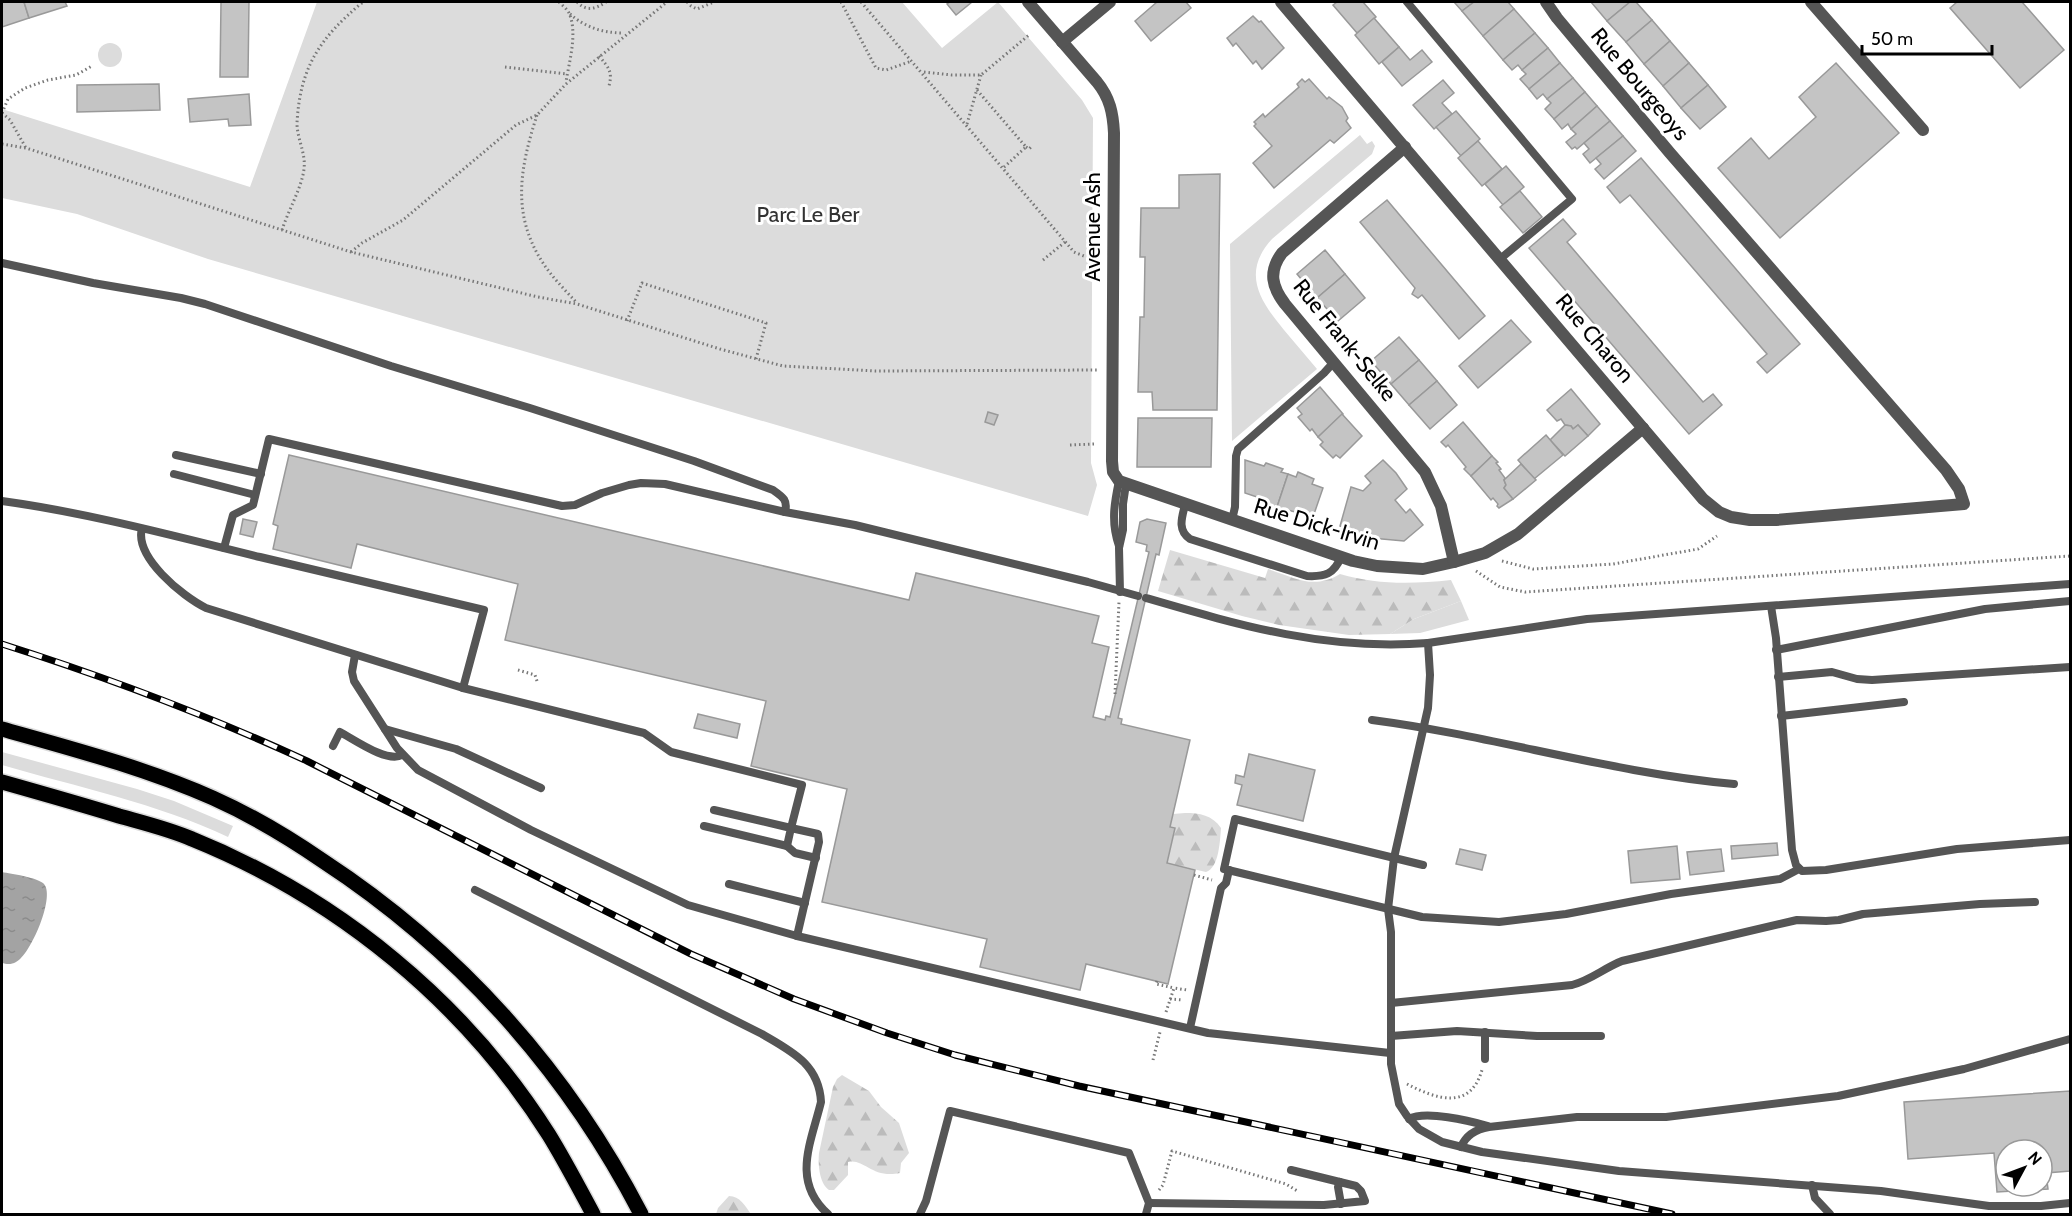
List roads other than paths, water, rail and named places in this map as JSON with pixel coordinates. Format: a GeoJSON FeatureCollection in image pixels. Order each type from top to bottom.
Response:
{"type":"FeatureCollection","features":[{"type":"Feature","properties":{"kind":"main road"},"geometry":{"type":"LineString","coordinates":[[2,729],[133,767],[214,798],[302,847],[378,899],[432,943],[478,987],[519,1032],[590,1125],[642,1215]]}},
{"type":"Feature","properties":{"kind":"main road"},"geometry":{"type":"LineString","coordinates":[[2,782],[190,838],[231,855],[280,880],[338,916],[397,962],[461,1022],[515,1086],[567,1166],[593,1215]]}},
{"type":"Feature","properties":{"kind":"main road"},"geometry":{"type":"LineString","coordinates":[[567,1166],[606,1215]]}},
{"type":"Feature","properties":{"kind":"street","name":"Avenue Ash"},"geometry":{"type":"LineString","coordinates":[[1028,2],[1102,88],[1110,103],[1114,120],[1112,461],[1113,472],[1122,483]]}},
{"type":"Feature","properties":{"kind":"street"},"geometry":{"type":"LineString","coordinates":[[1062,42],[1110,2]]}},
{"type":"Feature","properties":{"kind":"street","name":"Rue Charon"},"geometry":{"type":"LineString","coordinates":[[1284,2],[1703,499],[1719,512],[1731,518],[1776,520],[1964,504]]}},
{"type":"Feature","properties":{"kind":"street","name":"Rue Bourgeoys"},"geometry":{"type":"LineString","coordinates":[[1546,2],[1680,164],[1946,470],[1959,489],[1964,504]]}},
{"type":"Feature","properties":{"kind":"street"},"geometry":{"type":"LineString","coordinates":[[1811,2],[1923,130]]}},
{"type":"Feature","properties":{"kind":"street","name":"Rue Frank-Selke"},"geometry":{"type":"LineString","coordinates":[[1405,147],[1288,248],[1275,265],[1272,279],[1275,291],[1414,456],[1429,478],[1443,513],[1454,562]]}},
{"type":"Feature","properties":{"kind":"street","name":"Rue Dick-Irvin"},"geometry":{"type":"LineString","coordinates":[[1122,483],[1341,557],[1371,565],[1423,569],[1485,552],[1518,534],[1643,428]]}},
{"type":"Feature","properties":{"kind":"lane"},"geometry":{"type":"LineString","coordinates":[[1407,2],[1572,199],[1500,259]]}},
{"type":"Feature","properties":{"kind":"lane"},"geometry":{"type":"LineString","coordinates":[[2,263],[206,304],[694,461],[773,490],[785,498],[787,506],[785,512]]}},
{"type":"Feature","properties":{"kind":"lane"},"geometry":{"type":"LineString","coordinates":[[1232,520],[1235,507],[1238,449],[1334,362]]}},
{"type":"Feature","properties":{"kind":"lane"},"geometry":{"type":"LineString","coordinates":[[224,548],[233,514],[253,505],[269,439],[562,506],[575,505],[615,488],[651,483],[665,484],[785,512],[855,525],[1088,582],[1237,624],[1307,639],[1371,645],[1428,643],[1587,619],[2070,584]]}},
{"type":"Feature","properties":{"kind":"lane"},"geometry":{"type":"LineString","coordinates":[[177,455],[261,474]]}},
{"type":"Feature","properties":{"kind":"lane"},"geometry":{"type":"LineString","coordinates":[[174,474],[255,495]]}},
{"type":"Feature","properties":{"kind":"lane"},"geometry":{"type":"LineString","coordinates":[[1120,592],[1119,548],[1113,524],[1122,483]]}},
{"type":"Feature","properties":{"kind":"lane"},"geometry":{"type":"LineString","coordinates":[[2,501],[77,513],[484,610],[463,688]]}},
{"type":"Feature","properties":{"kind":"lane"},"geometry":{"type":"LineString","coordinates":[[1185,505],[1181,528],[1190,539],[1307,576],[1316,577],[1329,574],[1335,570],[1341,557]]}},
{"type":"Feature","properties":{"kind":"lane"},"geometry":{"type":"LineString","coordinates":[[142,528],[140,541],[147,555],[167,579],[196,603],[206,608],[463,688],[644,733],[670,752],[802,785],[787,846]]}},
{"type":"Feature","properties":{"kind":"lane"},"geometry":{"type":"LineString","coordinates":[[1776,650],[1985,609],[2070,602]]}},
{"type":"Feature","properties":{"kind":"lane"},"geometry":{"type":"LineString","coordinates":[[1771,606],[1791,850],[1799,869],[1804,872],[1814,872],[1957,849],[2070,840]]}},
{"type":"Feature","properties":{"kind":"lane"},"geometry":{"type":"LineString","coordinates":[[1428,643],[1430,690],[1424,727],[1394,858],[1388,909],[1391,932],[1390,1053],[1399,1104],[1409,1119],[1434,1139],[1461,1147],[1508,1156],[1619,1171],[1881,1191],[1989,1206],[2041,1206],[2070,1203]]}},
{"type":"Feature","properties":{"kind":"lane"},"geometry":{"type":"LineString","coordinates":[[355,655],[352,676],[402,755],[418,770],[668,897],[709,912],[797,936],[1190,1028],[1223,1035],[1390,1053]]}},
{"type":"Feature","properties":{"kind":"lane"},"geometry":{"type":"LineString","coordinates":[[1778,677],[1832,672],[1857,679],[1872,680],[2070,667]]}},
{"type":"Feature","properties":{"kind":"lane"},"geometry":{"type":"LineString","coordinates":[[1781,716],[1904,702]]}},
{"type":"Feature","properties":{"kind":"lane"},"geometry":{"type":"LineString","coordinates":[[1372,720],[1424,727],[1665,776],[1734,784]]}},
{"type":"Feature","properties":{"kind":"lane"},"geometry":{"type":"LineString","coordinates":[[385,729],[456,749],[541,788]]}},
{"type":"Feature","properties":{"kind":"lane"},"geometry":{"type":"LineString","coordinates":[[333,746],[340,732],[385,756],[394,758],[402,755]]}},
{"type":"Feature","properties":{"kind":"lane"},"geometry":{"type":"LineString","coordinates":[[714,810],[818,834],[816,858],[797,936]]}},
{"type":"Feature","properties":{"kind":"lane"},"geometry":{"type":"LineString","coordinates":[[1423,865],[1235,819],[1224,869],[1422,917],[1499,921],[1533,919],[1671,894],[1780,879],[1799,869]]}},
{"type":"Feature","properties":{"kind":"lane"},"geometry":{"type":"LineString","coordinates":[[704,826],[787,846],[795,853],[816,858]]}},
{"type":"Feature","properties":{"kind":"lane"},"geometry":{"type":"LineString","coordinates":[[1190,1028],[1221,888],[1226,883],[1229,870]]}},
{"type":"Feature","properties":{"kind":"lane"},"geometry":{"type":"LineString","coordinates":[[729,884],[805,903]]}},
{"type":"Feature","properties":{"kind":"lane"},"geometry":{"type":"LineString","coordinates":[[475,890],[762,1034],[795,1053],[818,1082],[821,1102],[806,1172],[807,1184],[812,1196],[828,1215]]}},
{"type":"Feature","properties":{"kind":"lane"},"geometry":{"type":"LineString","coordinates":[[1391,1003],[1572,986],[1591,979],[1622,961],[1797,920],[1832,921],[1863,914],[1980,903],[2035,902]]}},
{"type":"Feature","properties":{"kind":"lane"},"geometry":{"type":"LineString","coordinates":[[1391,1036],[1447,1030],[1537,1036],[1600,1036]]}},
{"type":"Feature","properties":{"kind":"lane"},"geometry":{"type":"LineString","coordinates":[[1485,1032],[1485,1059]]}},
{"type":"Feature","properties":{"kind":"lane"},"geometry":{"type":"LineString","coordinates":[[1461,1147],[1466,1138],[1476,1131],[1489,1127],[1577,1117],[1666,1117],[1838,1096],[1964,1069],[2070,1040]]}},
{"type":"Feature","properties":{"kind":"lane"},"geometry":{"type":"LineString","coordinates":[[920,1215],[926,1201],[950,1111],[1129,1153],[1149,1203],[1146,1215]]}},
{"type":"Feature","properties":{"kind":"lane"},"geometry":{"type":"LineString","coordinates":[[1409,1119],[1423,1115],[1471,1121],[1489,1127]]}},
{"type":"Feature","properties":{"kind":"lane"},"geometry":{"type":"LineString","coordinates":[[1149,1203],[1313,1205],[1365,1201],[1356,1186],[1291,1170]]}},
{"type":"Feature","properties":{"kind":"lane"},"geometry":{"type":"LineString","coordinates":[[1340,1182],[1338,1187],[1341,1204]]}},
{"type":"Feature","properties":{"kind":"lane"},"geometry":{"type":"LineString","coordinates":[[1812,1185],[1815,1198],[1830,1215]]}},
{"type":"Feature","properties":{"kind":"water"},"geometry":{"type":"Polygon","coordinates":[[[2,872],[43,883],[47,899],[40,924],[28,949],[16,962],[10,964],[2,963],[2,872]]]}},
{"type":"Feature","properties":{"kind":"railway"},"geometry":{"type":"LineString","coordinates":[[2,644],[156,698],[269,744],[691,954],[794,999],[887,1033],[955,1055],[1079,1086],[1672,1214]]}},
{"type":"Feature","properties":{"kind":"park label","name":"Parc Le Ber"},"geometry":{"type":"Point","coordinates":[808,214]}}]}
